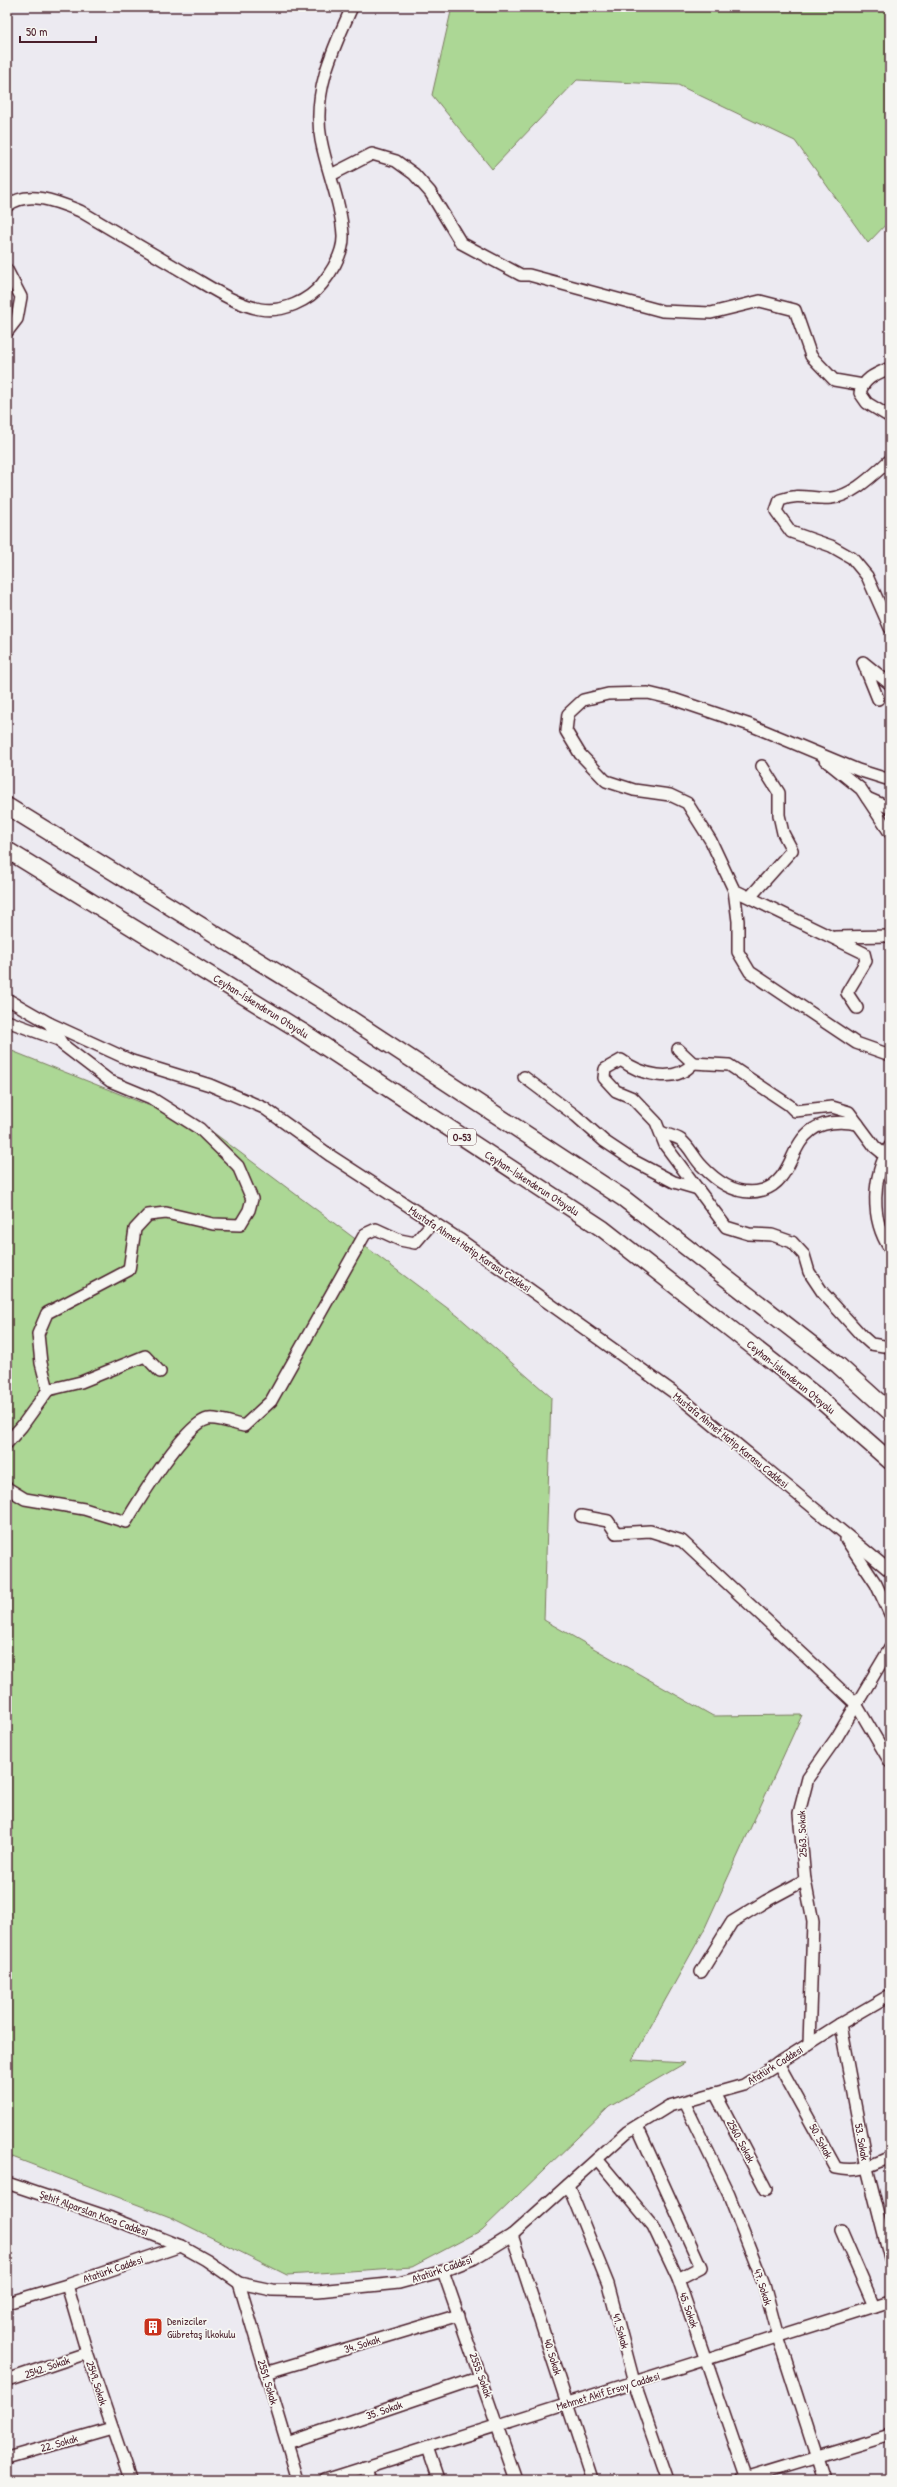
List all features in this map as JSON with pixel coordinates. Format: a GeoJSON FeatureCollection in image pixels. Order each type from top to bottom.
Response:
{"type":"FeatureCollection","features":[{"type":"Feature","properties":{"kind":"highway"},"geometry":{"type":"LineString","coordinates":[[7,806],[320,999],[623,1198],[838,1365],[890,1412]]}},
{"type":"Feature","properties":{"kind":"highway","name":"Ceyhan-İskenderun Otoyolu"},"geometry":{"type":"LineString","coordinates":[[7,850],[301,1031],[603,1229],[815,1395],[890,1461]]}},
{"type":"Feature","properties":{"kind":"street"},"geometry":{"type":"LineString","coordinates":[[7,206],[20,199],[30,197],[58,202],[80,211],[230,299],[260,309],[275,310],[306,299],[318,290],[330,273],[340,252],[343,236],[331,175],[321,139],[320,92],[330,55],[352,7]]}},
{"type":"Feature","properties":{"kind":"street"},"geometry":{"type":"LineString","coordinates":[[331,175],[372,154],[396,161],[414,174],[430,192],[461,243],[521,275],[529,275],[662,311],[711,313],[760,301],[795,310],[811,356],[834,380],[863,384]]}},
{"type":"Feature","properties":{"kind":"street"},"geometry":{"type":"LineString","coordinates":[[7,332],[17,319],[21,297],[8,275]]}},
{"type":"Feature","properties":{"kind":"street"},"geometry":{"type":"LineString","coordinates":[[890,368],[874,375],[863,384],[860,393],[867,403],[890,417]]}},
{"type":"Feature","properties":{"kind":"street"},"geometry":{"type":"LineString","coordinates":[[890,460],[861,485],[832,498],[793,495],[780,500],[776,511],[791,532],[831,546],[852,558],[867,576],[890,628]]}},
{"type":"Feature","properties":{"kind":"street"},"geometry":{"type":"LineString","coordinates":[[878,699],[863,662],[890,684]]}},
{"type":"Feature","properties":{"kind":"street"},"geometry":{"type":"LineString","coordinates":[[890,780],[819,754],[750,725],[673,699],[648,693],[608,694],[583,700],[568,714],[566,731],[580,754],[606,781],[634,790],[670,795],[687,804],[712,842],[734,890],[738,921],[738,952],[750,972],[856,1043],[890,1055]]}},
{"type":"Feature","properties":{"kind":"street"},"geometry":{"type":"LineString","coordinates":[[819,754],[861,789],[890,833]]}},
{"type":"Feature","properties":{"kind":"street"},"geometry":{"type":"LineString","coordinates":[[750,897],[792,850],[783,833],[780,821],[777,804],[779,793],[762,766]]}},
{"type":"Feature","properties":{"kind":"street"},"geometry":{"type":"LineString","coordinates":[[867,798],[890,808]]}},
{"type":"Feature","properties":{"kind":"street"},"geometry":{"type":"LineString","coordinates":[[734,890],[825,935],[835,937],[890,936]]}},
{"type":"Feature","properties":{"kind":"street"},"geometry":{"type":"LineString","coordinates":[[835,937],[864,953],[866,961],[847,993],[857,1008]]}},
{"type":"Feature","properties":{"kind":"street","name":"Mustafa Ahmet Hatip Karasu Caddesi"},"geometry":{"type":"LineString","coordinates":[[7,999],[49,1023],[132,1061],[210,1085],[264,1108],[331,1156],[433,1222],[676,1394],[890,1572]]}},
{"type":"Feature","properties":{"kind":"street"},"geometry":{"type":"LineString","coordinates":[[7,1021],[59,1040]]}},
{"type":"Feature","properties":{"kind":"street"},"geometry":{"type":"LineString","coordinates":[[48,1390],[41,1363],[38,1334],[47,1312],[129,1270],[135,1229],[148,1215],[166,1212],[213,1224],[240,1225],[249,1210],[252,1199],[238,1166],[200,1129],[151,1098],[110,1081],[62,1045],[49,1023]]}},
{"type":"Feature","properties":{"kind":"street"},"geometry":{"type":"LineString","coordinates":[[678,1049],[693,1063],[729,1065],[789,1105],[794,1111],[832,1108],[849,1112],[875,1147],[887,1150],[876,1181],[877,1222],[881,1236],[890,1250]]}},
{"type":"Feature","properties":{"kind":"street"},"geometry":{"type":"LineString","coordinates":[[693,1063],[687,1070],[660,1076],[648,1074],[620,1060],[605,1069],[604,1078],[616,1091],[633,1098],[656,1122],[665,1145],[726,1227],[749,1234],[772,1234],[792,1242],[804,1255],[809,1272],[823,1293],[862,1336],[871,1344],[890,1347]]}},
{"type":"Feature","properties":{"kind":"street"},"geometry":{"type":"LineString","coordinates":[[524,1077],[576,1116],[604,1141],[634,1161],[674,1182],[698,1188]]}},
{"type":"Feature","properties":{"kind":"street"},"geometry":{"type":"LineString","coordinates":[[661,1132],[680,1140],[701,1165],[726,1186],[740,1192],[763,1190],[782,1178],[796,1148],[804,1136],[820,1126],[840,1121],[858,1124]]}},
{"type":"Feature","properties":{"kind":"street"},"geometry":{"type":"LineString","coordinates":[[7,1488],[25,1499],[84,1509],[126,1522],[155,1476],[194,1426],[208,1419],[244,1426],[271,1402],[365,1234],[376,1229],[400,1240],[415,1243],[433,1222]]}},
{"type":"Feature","properties":{"kind":"street"},"geometry":{"type":"LineString","coordinates":[[7,1443],[22,1426],[48,1390],[81,1382],[145,1356],[160,1372]]}},
{"type":"Feature","properties":{"kind":"street"},"geometry":{"type":"LineString","coordinates":[[581,1516],[608,1521],[616,1533],[650,1531],[682,1541],[856,1704],[890,1762]]}},
{"type":"Feature","properties":{"kind":"street"},"geometry":{"type":"LineString","coordinates":[[834,1524],[876,1584],[890,1614]]}},
{"type":"Feature","properties":{"kind":"street","name":"2563. Sokak"},"geometry":{"type":"LineString","coordinates":[[809,2044],[813,1922],[805,1880],[799,1812],[808,1778],[837,1737],[890,1648]]}},
{"type":"Feature","properties":{"kind":"street"},"geometry":{"type":"LineString","coordinates":[[701,1972],[732,1922],[766,1901],[805,1880]]}},
{"type":"Feature","properties":{"kind":"street","name":"Atatürk Caddesi"},"geometry":{"type":"LineString","coordinates":[[7,2303],[67,2285],[181,2246],[206,2260],[239,2283],[272,2290],[318,2291],[399,2283],[443,2270],[473,2259],[512,2235],[597,2159],[637,2126],[669,2106],[744,2085],[840,2024],[890,1995]]}},
{"type":"Feature","properties":{"kind":"street","name":"53. Sokak"},"geometry":{"type":"LineString","coordinates":[[840,2024],[867,2168],[890,2259]]}},
{"type":"Feature","properties":{"kind":"street","name":"50. Sokak"},"geometry":{"type":"LineString","coordinates":[[778,2063],[836,2168],[850,2171],[867,2168],[890,2157]]}},
{"type":"Feature","properties":{"kind":"street","name":"2560. Sokak"},"geometry":{"type":"LineString","coordinates":[[715,2093],[766,2190]]}},
{"type":"Feature","properties":{"kind":"street","name":"47. Sokak"},"geometry":{"type":"LineString","coordinates":[[684,2102],[729,2195],[764,2285],[778,2337],[824,2480]]}},
{"type":"Feature","properties":{"kind":"street"},"geometry":{"type":"LineString","coordinates":[[637,2126],[701,2267],[678,2279]]}},
{"type":"Feature","properties":{"kind":"street","name":"45. Sokak"},"geometry":{"type":"LineString","coordinates":[[597,2159],[653,2226],[678,2279],[706,2359],[745,2480]]}},
{"type":"Feature","properties":{"kind":"street","name":"Şehit Alparslan Koca Caddesi"},"geometry":{"type":"LineString","coordinates":[[7,2183],[111,2218],[181,2246]]}},
{"type":"Feature","properties":{"kind":"street","name":"41. Sokak"},"geometry":{"type":"LineString","coordinates":[[568,2185],[608,2284],[634,2382],[668,2480]]}},
{"type":"Feature","properties":{"kind":"street"},"geometry":{"type":"LineString","coordinates":[[841,2230],[874,2306]]}},
{"type":"Feature","properties":{"kind":"street","name":"40. Sokak"},"geometry":{"type":"LineString","coordinates":[[512,2235],[592,2480]]}},
{"type":"Feature","properties":{"kind":"street","name":"2555. Sokak"},"geometry":{"type":"LineString","coordinates":[[443,2270],[516,2480]]}},
{"type":"Feature","properties":{"kind":"street","name":"2551. Sokak"},"geometry":{"type":"LineString","coordinates":[[239,2283],[298,2480]]}},
{"type":"Feature","properties":{"kind":"street","name":"2549. Sokak"},"geometry":{"type":"LineString","coordinates":[[67,2285],[87,2353],[130,2480]]}},
{"type":"Feature","properties":{"kind":"street","name":"Mehmet Akif Ersoy Caddesi"},"geometry":{"type":"LineString","coordinates":[[325,2480],[890,2301]]}},
{"type":"Feature","properties":{"kind":"street","name":"34. Sokak"},"geometry":{"type":"LineString","coordinates":[[265,2373],[459,2315]]}},
{"type":"Feature","properties":{"kind":"street","name":"2542. Sokak"},"geometry":{"type":"LineString","coordinates":[[7,2380],[87,2353]]}},
{"type":"Feature","properties":{"kind":"street","name":"35. Sokak"},"geometry":{"type":"LineString","coordinates":[[286,2443],[481,2377]]}},
{"type":"Feature","properties":{"kind":"street","name":"22. Sokak"},"geometry":{"type":"LineString","coordinates":[[7,2458],[112,2428]]}},
{"type":"Feature","properties":{"kind":"street"},"geometry":{"type":"LineString","coordinates":[[745,2480],[890,2434]]}},
{"type":"Feature","properties":{"kind":"street"},"geometry":{"type":"LineString","coordinates":[[427,2448],[438,2480]]}},
{"type":"Feature","properties":{"kind":"street"},"geometry":{"type":"LineString","coordinates":[[365,2467],[369,2480]]}},
{"type":"Feature","properties":{"kind":"green space"},"geometry":{"type":"Polygon","coordinates":[[[452,7],[890,7],[890,220],[868,243],[795,141],[678,85],[577,80],[492,169],[432,95],[452,7]]]}},
{"type":"Feature","properties":{"kind":"green space"},"geometry":{"type":"Polygon","coordinates":[[[7,1049],[210,1130],[458,1316],[551,1397],[544,1620],[713,1716],[802,1715],[703,1932],[632,2060],[685,2063],[609,2107],[482,2230],[412,2267],[287,2275],[170,2217],[7,2155],[7,1049]]]}},
{"type":"Feature","properties":{"kind":"place","name":"Denizciler Gübretaş İlkokulu"},"geometry":{"type":"Point","coordinates":[153,2327]}}]}
